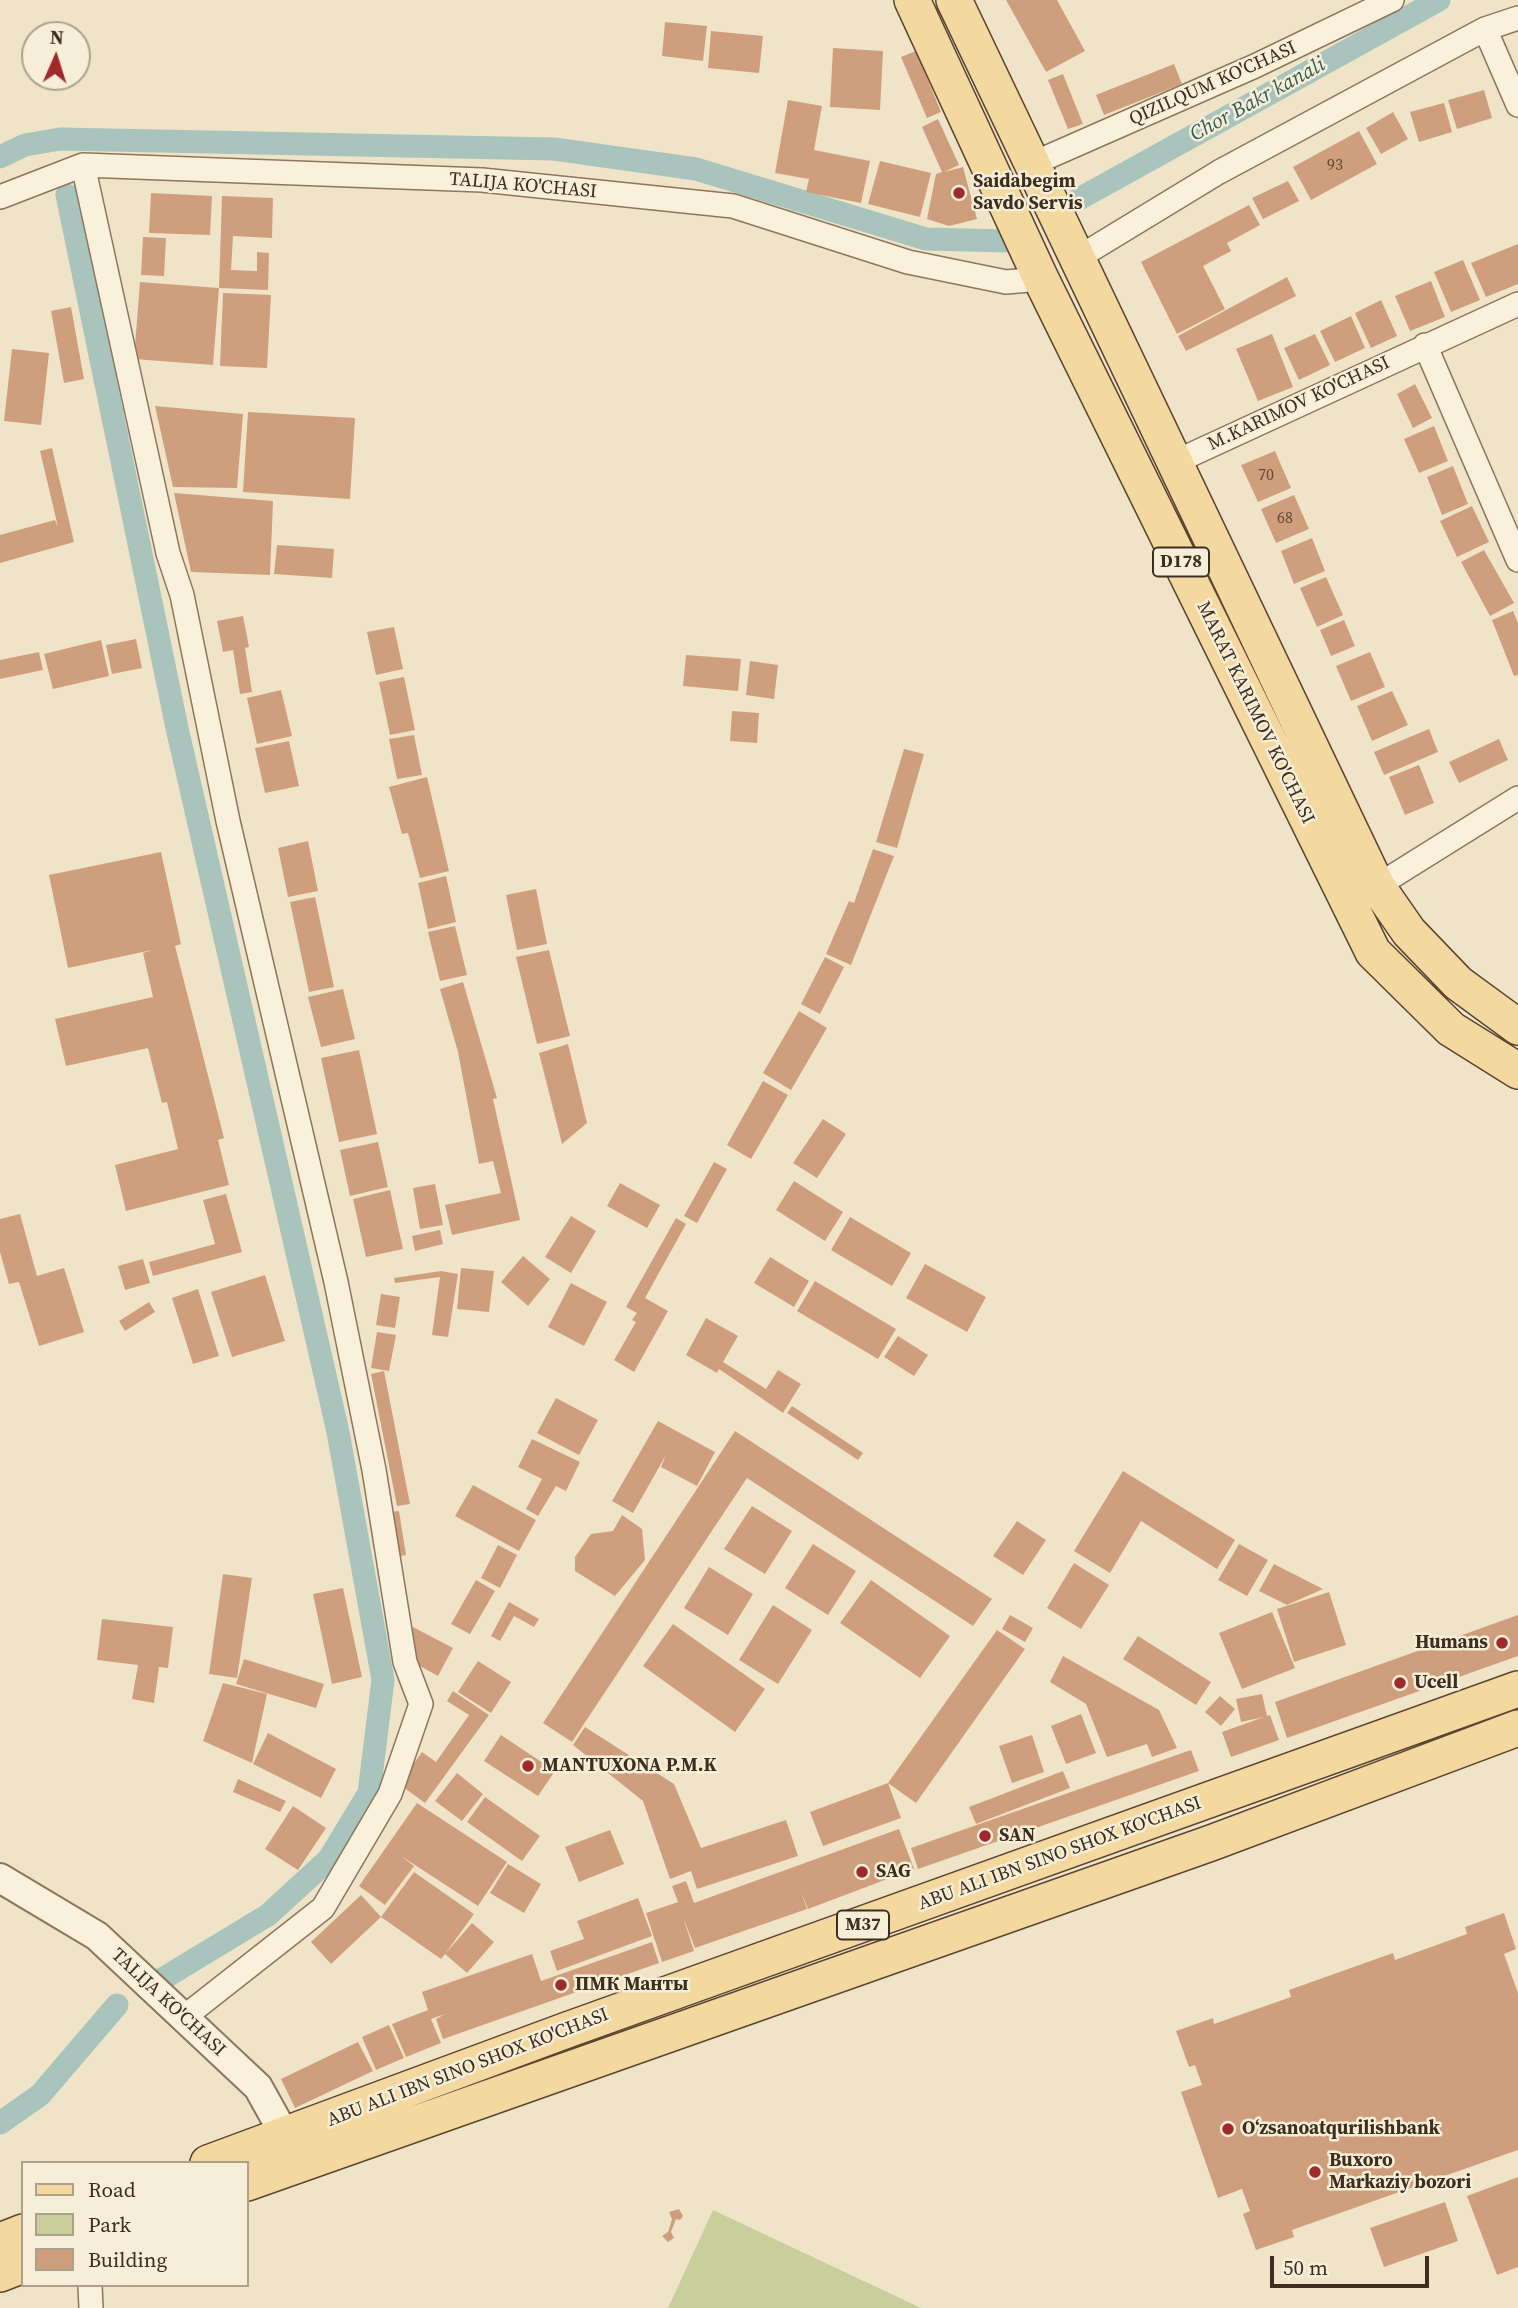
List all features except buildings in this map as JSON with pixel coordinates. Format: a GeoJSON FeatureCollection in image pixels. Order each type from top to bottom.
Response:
{"type":"FeatureCollection","features":[{"type":"Feature","properties":{"kind":"main road","name":"MARAT KARIMOV KO'CHASI"},"geometry":{"type":"LineString","coordinates":[[912,0],[1041,279],[1373,952],[1451,1029],[1518,1070]]}},
{"type":"Feature","properties":{"kind":"main road","name":"MARAT KARIMOV KO'CHASI"},"geometry":{"type":"LineString","coordinates":[[954,0],[1377,886],[1409,933],[1458,983],[1518,1027]]}},
{"type":"Feature","properties":{"kind":"main road","name":"ABU ALI IBN SINO SHOX KO'CHASI"},"geometry":{"type":"LineString","coordinates":[[248,2182],[293,2150],[566,2030],[1518,1689]]}},
{"type":"Feature","properties":{"kind":"main road","name":"ABU ALI IBN SINO SHOX KO'CHASI"},"geometry":{"type":"LineString","coordinates":[[221,2161],[293,2150],[1199,1847],[1518,1728]]}},
{"type":"Feature","properties":{"kind":"main road"},"geometry":{"type":"LineString","coordinates":[[0,2241],[21,2233]]}},
{"type":"Feature","properties":{"kind":"main road"},"geometry":{"type":"LineString","coordinates":[[0,2274],[21,2267]]}},
{"type":"Feature","properties":{"kind":"street","name":"QIZILQUM KO'CHASI"},"geometry":{"type":"LineString","coordinates":[[1032,164],[1255,66],[1392,0]]}},
{"type":"Feature","properties":{"kind":"street"},"geometry":{"type":"LineString","coordinates":[[1076,259],[1219,172],[1485,29],[1518,18]]}},
{"type":"Feature","properties":{"kind":"street"},"geometry":{"type":"LineString","coordinates":[[1485,29],[1518,104]]}},
{"type":"Feature","properties":{"kind":"street","name":"TALIJA KO'CHASI"},"geometry":{"type":"LineString","coordinates":[[0,197],[83,165],[482,180],[733,206],[908,261],[1006,282],[1041,279]]}},
{"type":"Feature","properties":{"kind":"street"},"geometry":{"type":"LineString","coordinates":[[83,165],[168,552],[182,595],[228,821],[336,1282],[374,1470],[405,1662],[421,1704],[390,1794],[323,1908],[183,2018]]}},
{"type":"Feature","properties":{"kind":"street","name":"M.KARIMOV KO'CHASI"},"geometry":{"type":"LineString","coordinates":[[1173,463],[1518,304]]}},
{"type":"Feature","properties":{"kind":"street"},"geometry":{"type":"LineString","coordinates":[[1425,345],[1518,560]]}},
{"type":"Feature","properties":{"kind":"street"},"geometry":{"type":"LineString","coordinates":[[1377,886],[1518,798]]}},
{"type":"Feature","properties":{"kind":"street","name":"TALIJA KO'CHASI"},"geometry":{"type":"LineString","coordinates":[[0,1878],[97,1936],[258,2087],[293,2150]]}},
{"type":"Feature","properties":{"kind":"street"},"geometry":{"type":"LineString","coordinates":[[90,2287],[91,2308]]}},
{"type":"Feature","properties":{"kind":"green space"},"geometry":{"type":"Polygon","coordinates":[[[713,2210],[921,2308],[668,2308],[713,2210]]]}},
{"type":"Feature","properties":{"kind":"waterway","name":"Chor Bakr kanali"},"geometry":{"type":"LineString","coordinates":[[1077,200],[1439,0]]}},
{"type":"Feature","properties":{"kind":"waterway"},"geometry":{"type":"LineString","coordinates":[[0,157],[25,145],[60,139],[554,149],[696,169],[926,239],[1006,241]]}},
{"type":"Feature","properties":{"kind":"waterway"},"geometry":{"type":"LineString","coordinates":[[67,195],[177,728],[338,1432],[383,1680],[369,1793],[329,1859],[268,1915],[159,1981]]}},
{"type":"Feature","properties":{"kind":"waterway"},"geometry":{"type":"LineString","coordinates":[[0,2123],[40,2095],[117,2005]]}},
{"type":"Feature","properties":{"kind":"place","name":"Saidabegim Savdo Servis"},"geometry":{"type":"Point","coordinates":[959,193]}},
{"type":"Feature","properties":{"kind":"place","name":"Humans"},"geometry":{"type":"Point","coordinates":[1502,1643]}},
{"type":"Feature","properties":{"kind":"place","name":"Ucell"},"geometry":{"type":"Point","coordinates":[1400,1683]}},
{"type":"Feature","properties":{"kind":"place","name":"MANTUXONA P.M.K"},"geometry":{"type":"Point","coordinates":[528,1766]}},
{"type":"Feature","properties":{"kind":"place","name":"SAN"},"geometry":{"type":"Point","coordinates":[985,1836]}},
{"type":"Feature","properties":{"kind":"place","name":"SAG"},"geometry":{"type":"Point","coordinates":[862,1872]}},
{"type":"Feature","properties":{"kind":"place","name":"ПМК Манты"},"geometry":{"type":"Point","coordinates":[561,1985]}},
{"type":"Feature","properties":{"kind":"place","name":"Oʻzsanoatqurilishbank"},"geometry":{"type":"Point","coordinates":[1228,2129]}},
{"type":"Feature","properties":{"kind":"place","name":"Buxoro Markaziy bozori"},"geometry":{"type":"Point","coordinates":[1315,2172]}}]}
